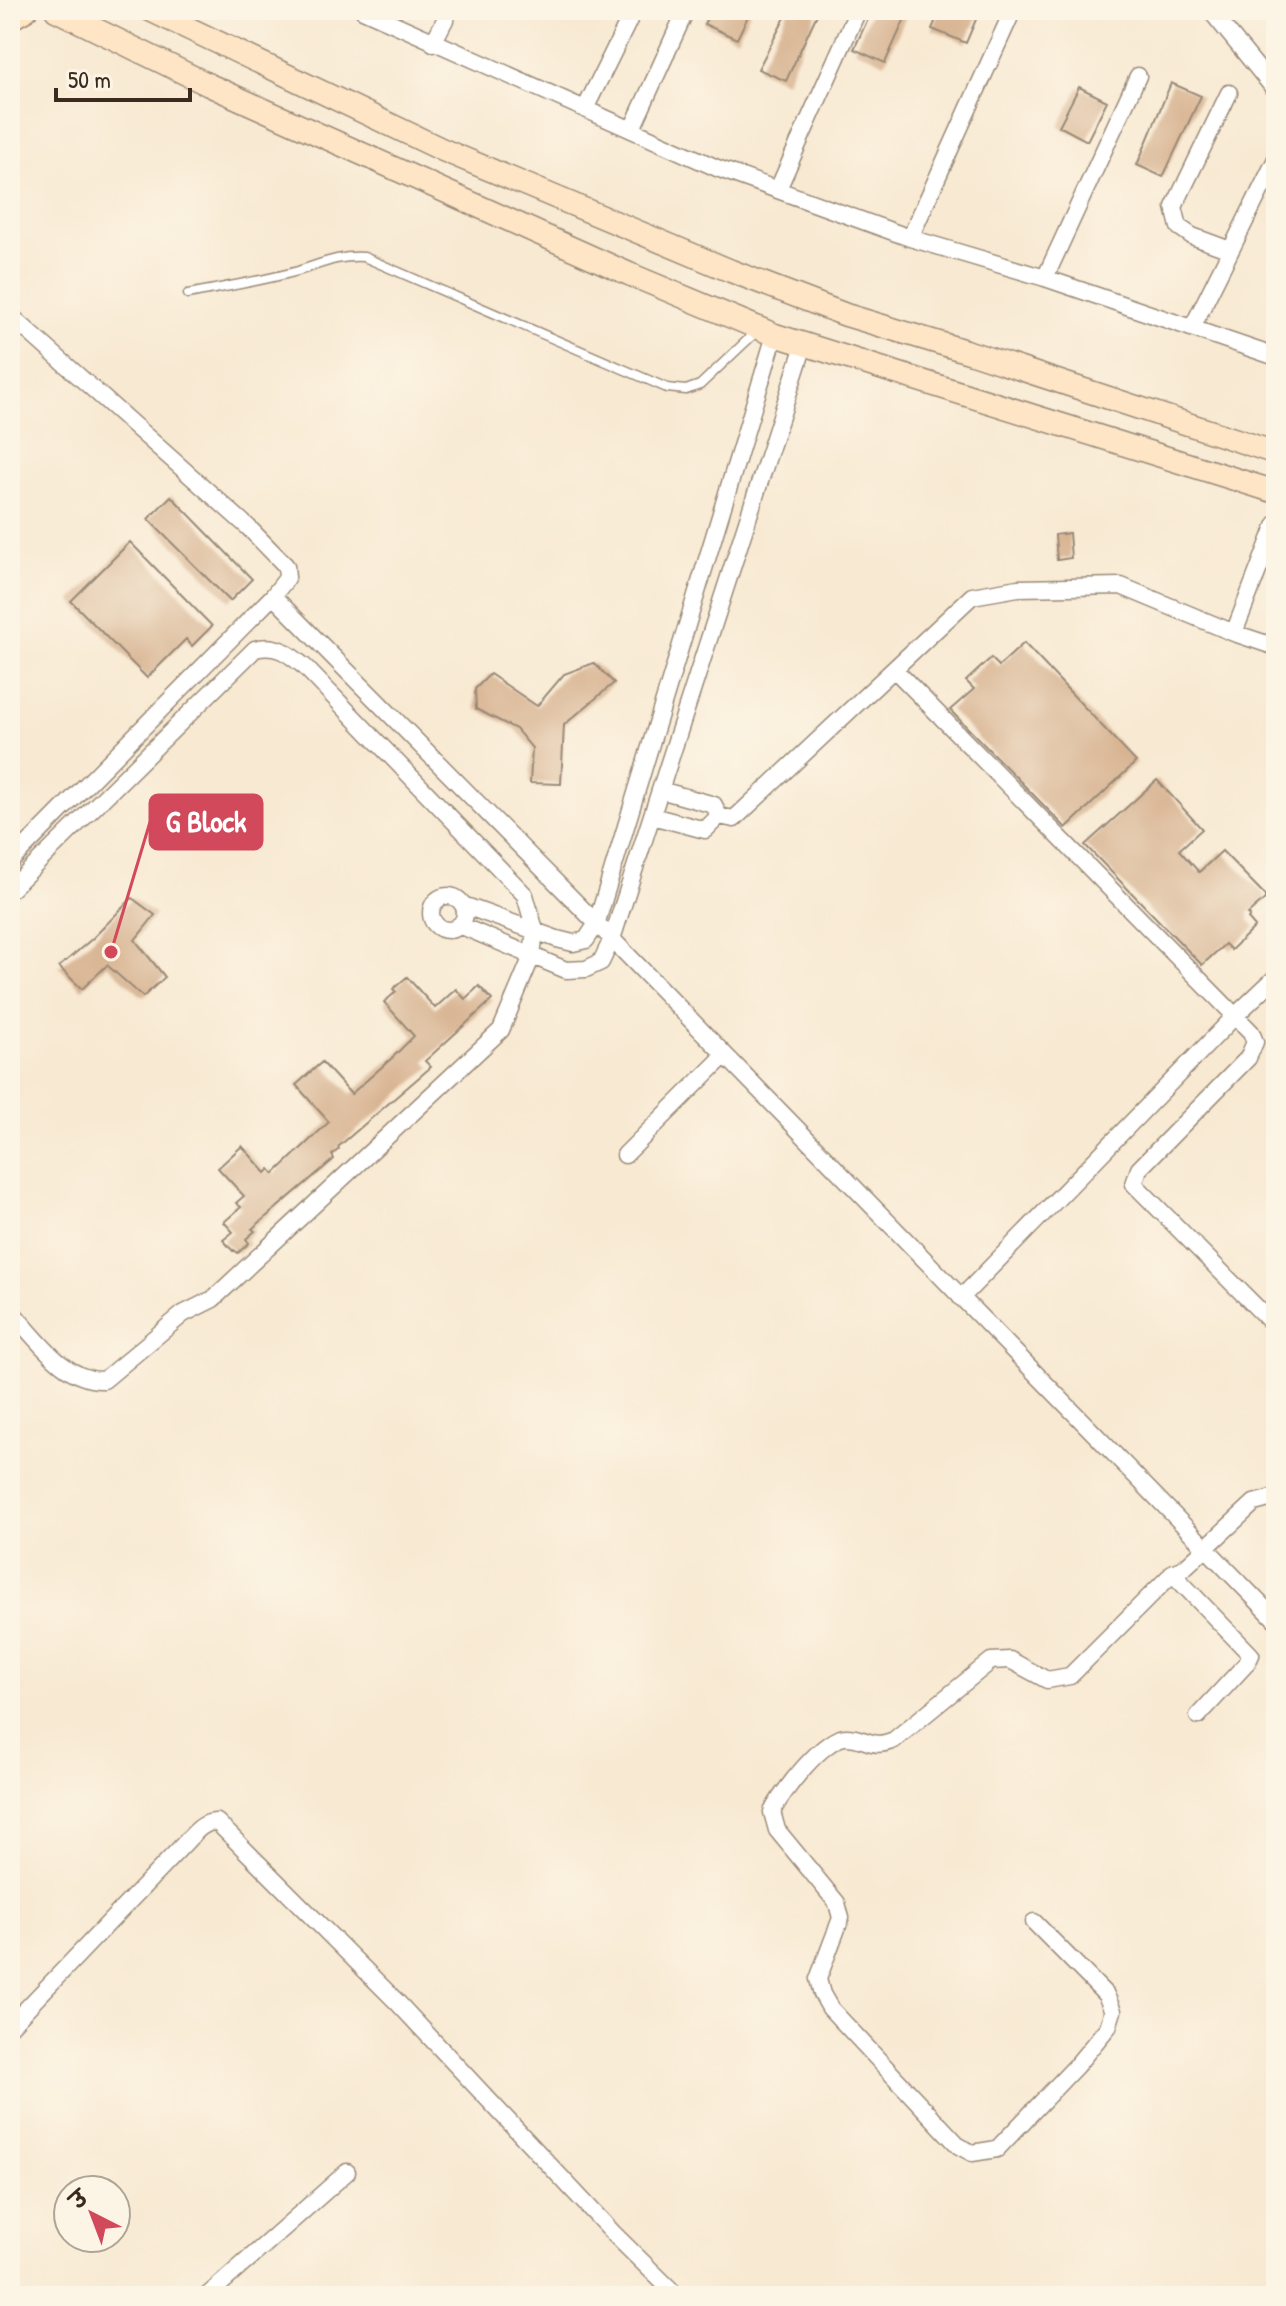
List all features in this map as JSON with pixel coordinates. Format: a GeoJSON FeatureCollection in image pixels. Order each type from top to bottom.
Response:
{"type":"FeatureCollection","features":[{"type":"Feature","properties":{"kind":"street"},"geometry":{"type":"LineString","coordinates":[[10,19],[26,10]]}},
{"type":"Feature","properties":{"kind":"street"},"geometry":{"type":"LineString","coordinates":[[56,10],[209,85],[629,274],[767,332],[1276,492]]}},
{"type":"Feature","properties":{"kind":"street"},"geometry":{"type":"LineString","coordinates":[[150,10],[443,150],[731,271],[846,315],[1276,453]]}},
{"type":"Feature","properties":{"kind":"street"},"geometry":{"type":"LineString","coordinates":[[363,10],[398,17],[433,43],[717,168],[910,238],[1045,278],[1276,357]]}},
{"type":"Feature","properties":{"kind":"street"},"geometry":{"type":"LineString","coordinates":[[433,43],[450,10]]}},
{"type":"Feature","properties":{"kind":"street"},"geometry":{"type":"LineString","coordinates":[[585,109],[634,10]]}},
{"type":"Feature","properties":{"kind":"street"},"geometry":{"type":"LineString","coordinates":[[632,129],[686,10]]}},
{"type":"Feature","properties":{"kind":"street"},"geometry":{"type":"LineString","coordinates":[[778,189],[858,10]]}},
{"type":"Feature","properties":{"kind":"street"},"geometry":{"type":"LineString","coordinates":[[910,238],[1013,10]]}},
{"type":"Feature","properties":{"kind":"street"},"geometry":{"type":"LineString","coordinates":[[1210,10],[1276,91]]}},
{"type":"Feature","properties":{"kind":"street"},"geometry":{"type":"LineString","coordinates":[[1045,278],[1138,76]]}},
{"type":"Feature","properties":{"kind":"street"},"geometry":{"type":"LineString","coordinates":[[1229,93],[1174,207],[1179,227],[1192,236],[1230,250]]}},
{"type":"Feature","properties":{"kind":"street"},"geometry":{"type":"LineString","coordinates":[[1192,328],[1276,159]]}},
{"type":"Feature","properties":{"kind":"street"},"geometry":{"type":"LineString","coordinates":[[10,315],[248,527],[286,566],[287,578],[273,596],[10,862]]}},
{"type":"Feature","properties":{"kind":"street"},"geometry":{"type":"LineString","coordinates":[[463,905],[465,916],[459,925],[449,930],[438,927],[431,918],[432,907],[444,896],[519,927],[573,943],[586,940],[596,925],[767,332]]}},
{"type":"Feature","properties":{"kind":"street"},"geometry":{"type":"LineString","coordinates":[[459,925],[566,970],[586,969],[601,962],[612,939],[804,345]]}},
{"type":"Feature","properties":{"kind":"street"},"geometry":{"type":"LineString","coordinates":[[1234,633],[1276,524]]}},
{"type":"Feature","properties":{"kind":"street"},"geometry":{"type":"LineString","coordinates":[[719,816],[734,819],[972,596],[1018,588],[1121,586],[1276,647]]}},
{"type":"Feature","properties":{"kind":"street"},"geometry":{"type":"LineString","coordinates":[[273,596],[1276,1620]]}},
{"type":"Feature","properties":{"kind":"street"},"geometry":{"type":"LineString","coordinates":[[10,890],[255,649],[275,647],[305,667],[525,895],[535,930],[532,956],[501,1030],[213,1299],[183,1314],[104,1380],[90,1381],[65,1368],[10,1310]]}},
{"type":"Feature","properties":{"kind":"street"},"geometry":{"type":"LineString","coordinates":[[894,669],[1251,1032],[1255,1042],[1248,1058],[1139,1169],[1134,1184],[1276,1327]]}},
{"type":"Feature","properties":{"kind":"street"},"geometry":{"type":"LineString","coordinates":[[660,790],[714,805],[719,816]]}},
{"type":"Feature","properties":{"kind":"street"},"geometry":{"type":"LineString","coordinates":[[652,816],[705,830],[719,816]]}},
{"type":"Feature","properties":{"kind":"street"},"geometry":{"type":"LineString","coordinates":[[961,1298],[1276,977]]}},
{"type":"Feature","properties":{"kind":"street"},"geometry":{"type":"LineString","coordinates":[[625,1155],[725,1055]]}},
{"type":"Feature","properties":{"kind":"street"},"geometry":{"type":"LineString","coordinates":[[1034,1922],[1106,1995],[1113,2011],[1108,2027],[1076,2066],[997,2149],[972,2153],[959,2146],[830,2008],[818,1979],[841,1918],[837,1903],[777,1830],[772,1812],[782,1793],[833,1740],[847,1737],[880,1746],[894,1740],[991,1661],[1010,1660],[1047,1680],[1070,1676],[1173,1572],[1184,1568],[1202,1545],[1254,1503],[1276,1497]]}},
{"type":"Feature","properties":{"kind":"street"},"geometry":{"type":"LineString","coordinates":[[1173,1572],[1251,1655],[1198,1716]]}},
{"type":"Feature","properties":{"kind":"street"},"geometry":{"type":"LineString","coordinates":[[10,2026],[192,1835],[202,1826],[217,1822],[398,2003],[614,2234],[677,2296]]}},
{"type":"Feature","properties":{"kind":"street"},"geometry":{"type":"LineString","coordinates":[[207,2296],[347,2172]]}},
{"type":"Feature","properties":{"kind":"street"},"geometry":{"type":"LineString","coordinates":[[229,2296],[235,2273]]}},
{"type":"Feature","properties":{"kind":"lane"},"geometry":{"type":"LineString","coordinates":[[188,294],[297,271],[332,259],[364,257],[667,388],[686,390],[700,385],[767,332]]}},
{"type":"Feature","properties":{"kind":"building"},"geometry":{"type":"Polygon","coordinates":[[[711,10],[751,10],[737,39],[704,24],[711,10]]]}},
{"type":"Feature","properties":{"kind":"building"},"geometry":{"type":"Polygon","coordinates":[[[789,10],[819,10],[786,81],[758,69],[789,10]]]}},
{"type":"Feature","properties":{"kind":"building"},"geometry":{"type":"Polygon","coordinates":[[[872,10],[899,10],[907,14],[885,63],[854,49],[872,10]]]}},
{"type":"Feature","properties":{"kind":"building"},"geometry":{"type":"Polygon","coordinates":[[[940,10],[980,10],[966,43],[932,29],[940,10]]]}},
{"type":"Feature","properties":{"kind":"building"},"geometry":{"type":"Polygon","coordinates":[[[1171,83],[1201,96],[1163,177],[1137,165],[1171,83]]]}},
{"type":"Feature","properties":{"kind":"building"},"geometry":{"type":"Polygon","coordinates":[[[1079,87],[1107,101],[1087,141],[1059,126],[1079,87]]]}},
{"type":"Feature","properties":{"kind":"building"},"geometry":{"type":"Polygon","coordinates":[[[171,496],[252,579],[230,601],[148,519],[171,496]]]}},
{"type":"Feature","properties":{"kind":"building"},"geometry":{"type":"Polygon","coordinates":[[[1069,533],[1071,558],[1057,560],[1055,535],[1069,533]]]}},
{"type":"Feature","properties":{"kind":"building"},"geometry":{"type":"Polygon","coordinates":[[[130,542],[212,626],[192,646],[186,639],[147,678],[71,601],[130,542]]]}},
{"type":"Feature","properties":{"kind":"building"},"geometry":{"type":"Polygon","coordinates":[[[1024,643],[1136,762],[1066,828],[950,710],[974,689],[966,681],[991,658],[999,666],[1024,643]]]}},
{"type":"Feature","properties":{"kind":"building"},"geometry":{"type":"Polygon","coordinates":[[[594,663],[614,683],[564,725],[561,784],[530,783],[532,748],[516,729],[476,709],[475,689],[490,674],[537,706],[564,674],[594,663]]]}},
{"type":"Feature","properties":{"kind":"building"},"geometry":{"type":"Polygon","coordinates":[[[1157,780],[1202,829],[1179,850],[1199,872],[1222,851],[1265,895],[1265,899],[1248,914],[1255,927],[1231,950],[1225,944],[1202,965],[1085,845],[1157,780]]]}},
{"type":"Feature","properties":{"kind":"building"},"geometry":{"type":"Polygon","coordinates":[[[132,898],[155,915],[135,940],[165,977],[143,997],[107,965],[82,989],[59,967],[132,898]]]}},
{"type":"Feature","properties":{"kind":"building"},"geometry":{"type":"Polygon","coordinates":[[[407,977],[435,1008],[456,989],[465,999],[479,986],[492,1000],[425,1061],[431,1067],[338,1147],[332,1155],[334,1159],[252,1229],[255,1231],[246,1239],[249,1243],[238,1253],[233,1251],[223,1240],[233,1232],[224,1222],[241,1207],[236,1203],[244,1196],[218,1168],[242,1146],[266,1173],[270,1169],[274,1174],[329,1122],[296,1085],[322,1062],[351,1094],[392,1058],[414,1036],[384,1002],[407,977]]]}},
{"type":"Feature","properties":{"kind":"place","name":"G Block"},"geometry":{"type":"Point","coordinates":[111,952]}}]}
